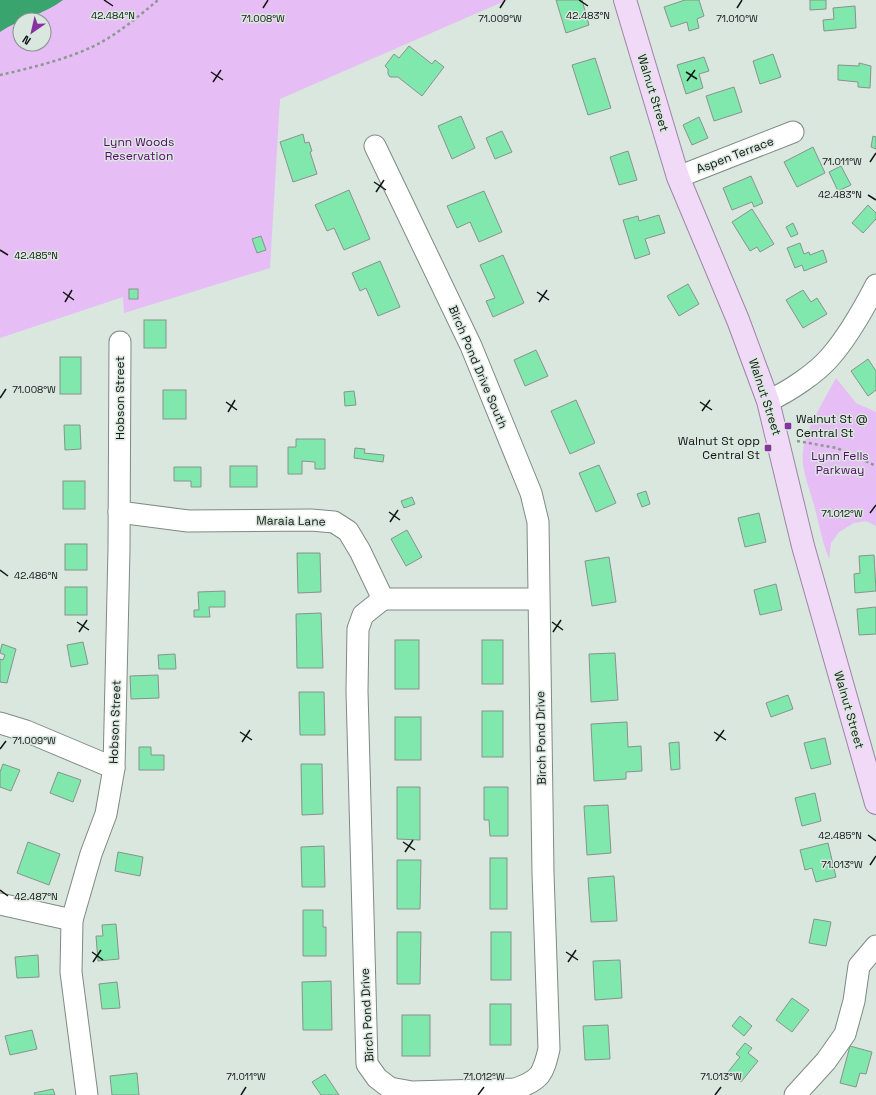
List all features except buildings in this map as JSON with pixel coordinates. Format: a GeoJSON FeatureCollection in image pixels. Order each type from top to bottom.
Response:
{"type":"FeatureCollection","features":[{"type":"Feature","properties":{"kind":"main road","name":"Walnut Street"},"geometry":{"type":"LineString","coordinates":[[625,0],[678,177],[738,320],[768,401],[803,546],[876,803]]}},
{"type":"Feature","properties":{"kind":"street","name":"Aspen Terrace"},"geometry":{"type":"LineString","coordinates":[[678,177],[793,132]]}},
{"type":"Feature","properties":{"kind":"street","name":"Birch Pond Drive South"},"geometry":{"type":"LineString","coordinates":[[375,146],[471,346],[531,493],[538,522],[538,599]]}},
{"type":"Feature","properties":{"kind":"street"},"geometry":{"type":"LineString","coordinates":[[768,401],[788,392],[830,357],[862,312],[876,285]]}},
{"type":"Feature","properties":{"kind":"street","name":"Hobson Street"},"geometry":{"type":"LineString","coordinates":[[87,1095],[71,972],[72,920],[90,854],[106,814],[114,768],[119,512],[120,342]]}},
{"type":"Feature","properties":{"kind":"street","name":"Maraia Lane"},"geometry":{"type":"LineString","coordinates":[[119,512],[188,521],[311,520],[334,522],[348,531],[360,551],[383,600]]}},
{"type":"Feature","properties":{"kind":"street","name":"Birch Pond Drive"},"geometry":{"type":"LineString","coordinates":[[383,600],[363,615],[358,629],[357,690],[368,1064],[377,1078],[390,1088],[412,1092],[515,1089],[531,1084],[544,1070],[549,1049],[543,873],[538,599]]}},
{"type":"Feature","properties":{"kind":"street"},"geometry":{"type":"LineString","coordinates":[[383,600],[538,599]]}},
{"type":"Feature","properties":{"kind":"street"},"geometry":{"type":"LineString","coordinates":[[0,723],[26,731],[114,768]]}},
{"type":"Feature","properties":{"kind":"street"},"geometry":{"type":"LineString","coordinates":[[0,904],[72,920]]}},
{"type":"Feature","properties":{"kind":"street"},"geometry":{"type":"LineString","coordinates":[[795,1095],[826,1061],[845,1034],[854,1001],[859,966],[876,946]]}},
{"type":"Feature","properties":{"kind":"path"},"geometry":{"type":"LineString","coordinates":[[0,75],[36,67],[96,45],[138,17],[158,0]]}},
{"type":"Feature","properties":{"kind":"path"},"geometry":{"type":"LineString","coordinates":[[778,438],[837,448],[876,466]]}},
{"type":"Feature","properties":{"kind":"green space","name":"Lynn Woods Reservation"},"geometry":{"type":"Polygon","coordinates":[[[0,0],[507,0],[280,99],[270,268],[124,313],[123,297],[0,338],[0,0]]]}},
{"type":"Feature","properties":{"kind":"green space","name":"Lynn Fells Parkway"},"geometry":{"type":"Polygon","coordinates":[[[836,378],[856,403],[876,412],[876,526],[866,521],[854,523],[839,532],[831,543],[829,559],[805,476],[803,453],[810,428],[836,378]]]}},
{"type":"Feature","properties":{"kind":"shaded area"},"geometry":{"type":"Polygon","coordinates":[[[0,0],[63,0],[41,12],[12,12],[12,25],[0,32],[0,0]]]}},
{"type":"Feature","properties":{"kind":"place","name":"Walnut St @ Central St"},"geometry":{"type":"Point","coordinates":[788,426]}},
{"type":"Feature","properties":{"kind":"place","name":"Walnut St opp Central St"},"geometry":{"type":"Point","coordinates":[768,448]}}]}
